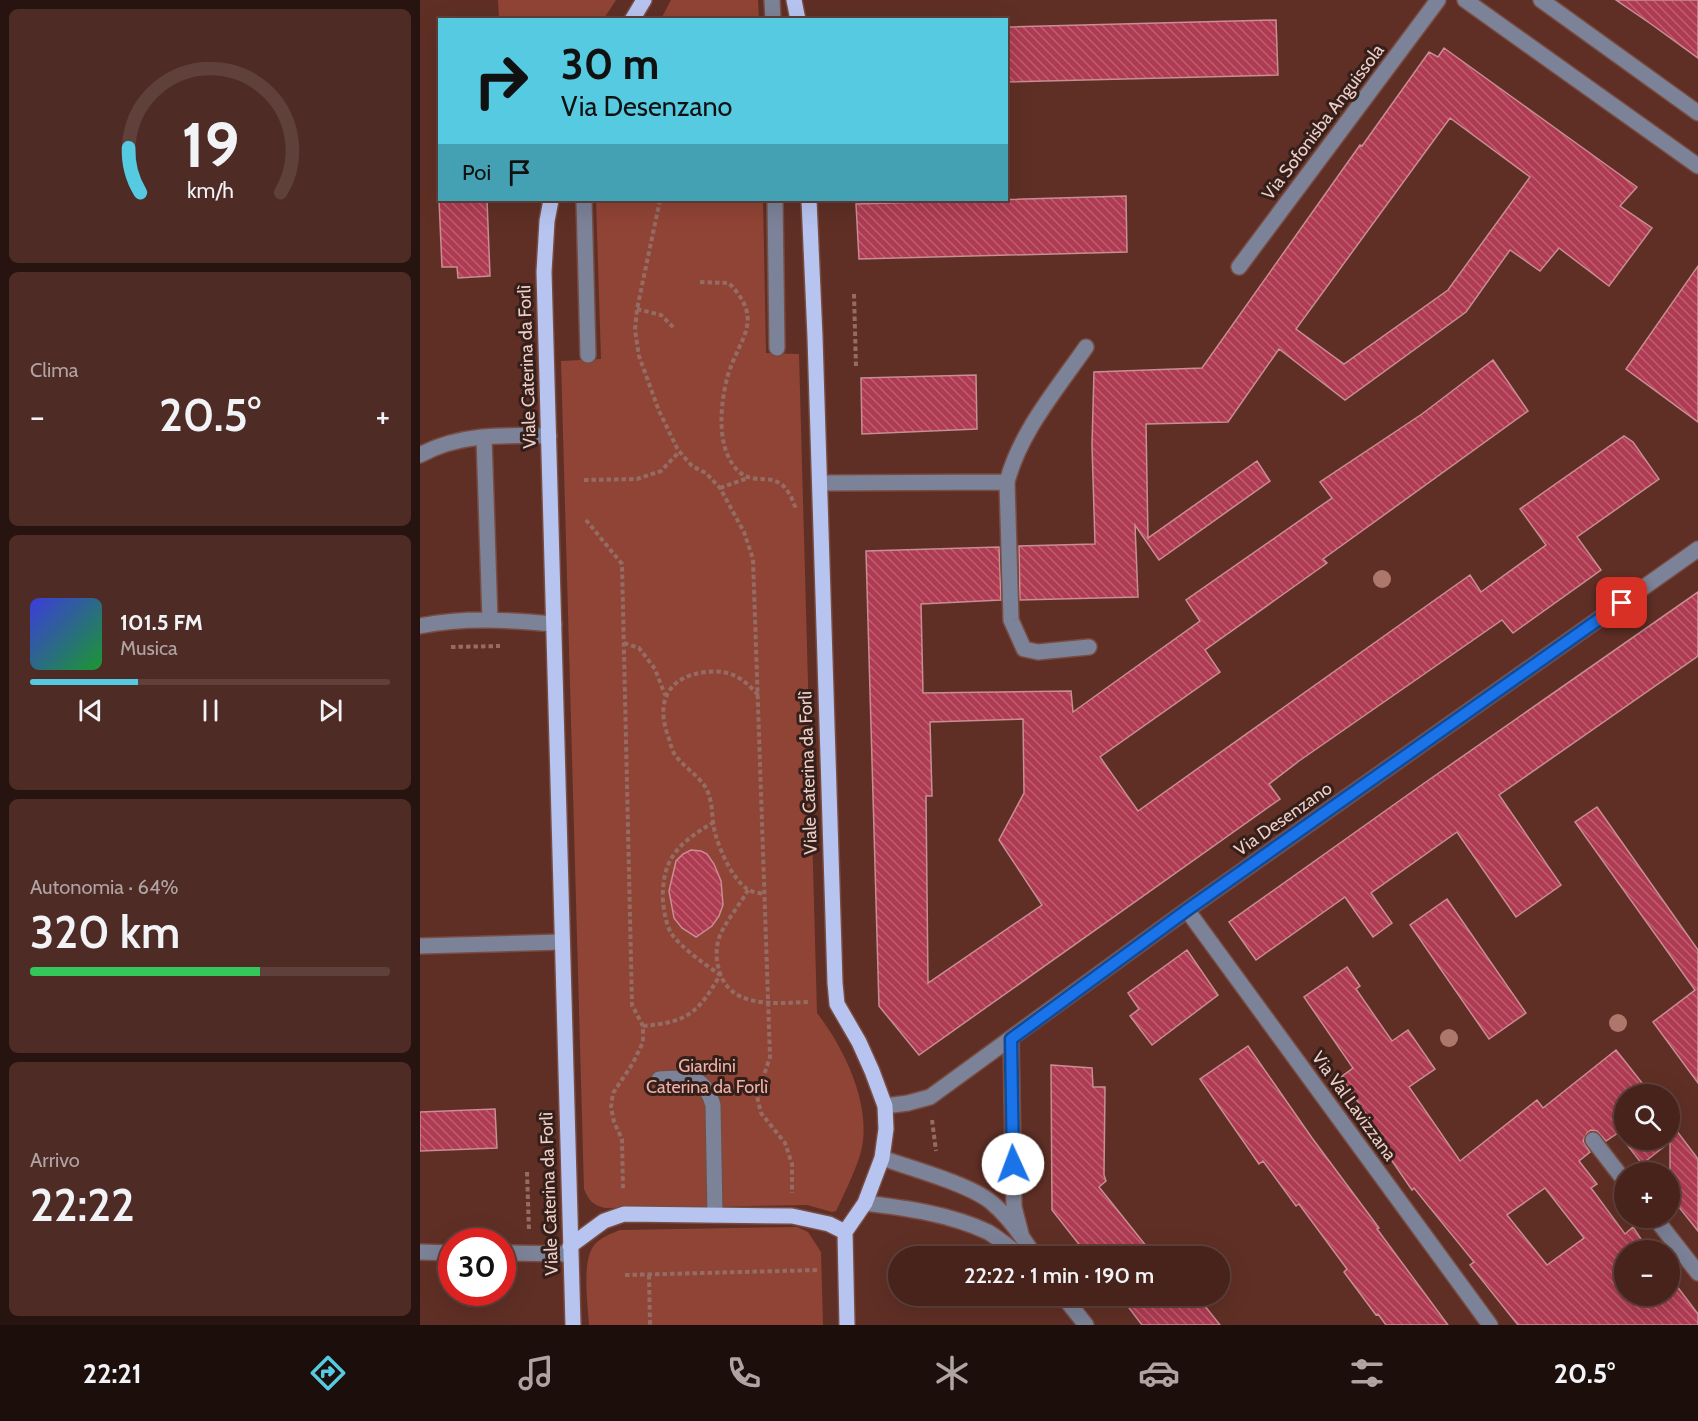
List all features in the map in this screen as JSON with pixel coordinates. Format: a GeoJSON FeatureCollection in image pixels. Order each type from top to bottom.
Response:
{"type":"FeatureCollection","features":[{"type":"Feature","properties":{"kind":"main road"},"geometry":{"type":"LineString","coordinates":[[633,18],[644,0]]}},
{"type":"Feature","properties":{"kind":"main road","name":"Viale Caterina da Forlì"},"geometry":{"type":"LineString","coordinates":[[551,201],[547,221],[544,272],[573,1325]]}},
{"type":"Feature","properties":{"kind":"main road","name":"Viale Caterina da Forlì"},"geometry":{"type":"LineString","coordinates":[[809,201],[820,483],[834,971],[837,1004],[859,1042],[872,1071],[885,1106],[886,1129],[882,1158],[865,1203],[845,1233]]}},
{"type":"Feature","properties":{"kind":"main road"},"geometry":{"type":"LineString","coordinates":[[570,1250],[604,1221],[624,1215],[792,1216],[829,1224],[845,1233],[847,1325]]}},
{"type":"Feature","properties":{"kind":"street"},"geometry":{"type":"LineString","coordinates":[[772,0],[773,18]]}},
{"type":"Feature","properties":{"kind":"street","name":"Via Sofonisba Anguissola"},"geometry":{"type":"LineString","coordinates":[[1239,267],[1438,0]]}},
{"type":"Feature","properties":{"kind":"street"},"geometry":{"type":"LineString","coordinates":[[1465,0],[1698,166]]}},
{"type":"Feature","properties":{"kind":"street"},"geometry":{"type":"LineString","coordinates":[[1541,0],[1698,113]]}},
{"type":"Feature","properties":{"kind":"street"},"geometry":{"type":"LineString","coordinates":[[584,201],[588,354]]}},
{"type":"Feature","properties":{"kind":"street"},"geometry":{"type":"LineString","coordinates":[[775,201],[777,348]]}},
{"type":"Feature","properties":{"kind":"street"},"geometry":{"type":"LineString","coordinates":[[1086,347],[1032,425],[1013,461],[1007,482],[1011,620],[1023,650],[1038,652],[1089,647]]}},
{"type":"Feature","properties":{"kind":"street"},"geometry":{"type":"LineString","coordinates":[[484,436],[490,620]]}},
{"type":"Feature","properties":{"kind":"street"},"geometry":{"type":"LineString","coordinates":[[420,455],[457,440],[484,436],[549,436]]}},
{"type":"Feature","properties":{"kind":"street"},"geometry":{"type":"LineString","coordinates":[[820,483],[1007,482]]}},
{"type":"Feature","properties":{"kind":"street","name":"Via Desenzano"},"geometry":{"type":"LineString","coordinates":[[885,1106],[930,1097],[1187,910],[1698,549]]}},
{"type":"Feature","properties":{"kind":"street"},"geometry":{"type":"LineString","coordinates":[[420,626],[439,622],[490,620],[554,624]]}},
{"type":"Feature","properties":{"kind":"street","name":"Via Val Lavizzana"},"geometry":{"type":"LineString","coordinates":[[1187,910],[1490,1325]]}},
{"type":"Feature","properties":{"kind":"street"},"geometry":{"type":"LineString","coordinates":[[420,946],[562,942]]}},
{"type":"Feature","properties":{"kind":"street"},"geometry":{"type":"LineString","coordinates":[[1011,1039],[1014,1207],[1021,1234]]}},
{"type":"Feature","properties":{"kind":"street"},"geometry":{"type":"LineString","coordinates":[[659,1079],[687,1078],[699,1081],[708,1089],[713,1105],[715,1215]]}},
{"type":"Feature","properties":{"kind":"street"},"geometry":{"type":"LineString","coordinates":[[1593,1140],[1614,1167]]}},
{"type":"Feature","properties":{"kind":"street"},"geometry":{"type":"LineString","coordinates":[[882,1158],[974,1192],[990,1201],[1021,1234],[1028,1246]]}},
{"type":"Feature","properties":{"kind":"street"},"geometry":{"type":"LineString","coordinates":[[865,1203],[914,1209],[970,1225],[990,1234],[1007,1246]]}},
{"type":"Feature","properties":{"kind":"street"},"geometry":{"type":"LineString","coordinates":[[1663,1228],[1698,1273]]}},
{"type":"Feature","properties":{"kind":"street"},"geometry":{"type":"LineString","coordinates":[[516,1253],[570,1250]]}},
{"type":"Feature","properties":{"kind":"street"},"geometry":{"type":"LineString","coordinates":[[420,1252],[438,1253]]}},
{"type":"Feature","properties":{"kind":"street"},"geometry":{"type":"LineString","coordinates":[[1071,1306],[1086,1325]]}},
{"type":"Feature","properties":{"kind":"path"},"geometry":{"type":"LineString","coordinates":[[660,201],[637,309],[635,330],[639,356],[659,411],[680,451],[692,466],[706,473],[720,488],[744,532],[753,559],[770,1056],[757,1096],[761,1113],[785,1143],[792,1164],[793,1203]]}},
{"type":"Feature","properties":{"kind":"path"},"geometry":{"type":"LineString","coordinates":[[700,282],[729,283],[741,296],[747,309],[748,328],[728,375],[722,410],[722,431],[724,445],[736,470],[749,478]]}},
{"type":"Feature","properties":{"kind":"path"},"geometry":{"type":"LineString","coordinates":[[854,294],[856,368]]}},
{"type":"Feature","properties":{"kind":"path"},"geometry":{"type":"LineString","coordinates":[[637,309],[661,315],[675,329]]}},
{"type":"Feature","properties":{"kind":"path"},"geometry":{"type":"LineString","coordinates":[[584,480],[637,479],[661,471],[680,451]]}},
{"type":"Feature","properties":{"kind":"path"},"geometry":{"type":"LineString","coordinates":[[720,488],[749,478],[775,480],[786,487],[793,499],[798,516]]}},
{"type":"Feature","properties":{"kind":"path"},"geometry":{"type":"LineString","coordinates":[[586,520],[622,564],[633,1005],[643,1026],[643,1042],[633,1063],[613,1093],[611,1107],[614,1122],[622,1139],[623,1201]]}},
{"type":"Feature","properties":{"kind":"path"},"geometry":{"type":"LineString","coordinates":[[624,643],[639,648],[656,669],[665,696],[664,722],[674,753],[705,785],[712,806],[715,832],[738,880],[748,891],[764,894]]}},
{"type":"Feature","properties":{"kind":"path"},"geometry":{"type":"LineString","coordinates":[[665,696],[677,681],[696,673],[714,671],[744,680],[758,696]]}},
{"type":"Feature","properties":{"kind":"path"},"geometry":{"type":"LineString","coordinates":[[714,822],[691,836],[667,864],[663,890],[664,911],[671,933],[702,962],[720,975],[736,996],[768,1003],[808,1002]]}},
{"type":"Feature","properties":{"kind":"path"},"geometry":{"type":"LineString","coordinates":[[643,1026],[672,1021],[693,1013],[705,1000],[720,975],[716,955],[719,938],[748,891]]}},
{"type":"Feature","properties":{"kind":"path"},"geometry":{"type":"LineString","coordinates":[[932,1115],[936,1158]]}},
{"type":"Feature","properties":{"kind":"path"},"geometry":{"type":"LineString","coordinates":[[527,1172],[529,1233]]}},
{"type":"Feature","properties":{"kind":"path"},"geometry":{"type":"LineString","coordinates":[[625,1275],[819,1270]]}},
{"type":"Feature","properties":{"kind":"path"},"geometry":{"type":"LineString","coordinates":[[649,1275],[650,1325]]}},
{"type":"Feature","properties":{"kind":"green space"},"geometry":{"type":"Polygon","coordinates":[[[498,0],[616,0],[604,18],[499,18],[498,0]]]}},
{"type":"Feature","properties":{"kind":"green space"},"geometry":{"type":"Polygon","coordinates":[[[671,0],[758,0],[759,18],[662,18],[671,0]]]}},
{"type":"Feature","properties":{"kind":"green space","name":"Giardini Caterina da Forlì"},"geometry":{"type":"Polygon","coordinates":[[[596,201],[763,201],[766,353],[799,354],[817,1013],[847,1062],[860,1099],[863,1118],[860,1155],[836,1211],[807,1205],[605,1208],[592,1202],[584,1189],[561,361],[601,359],[596,201]]]}},
{"type":"Feature","properties":{"kind":"green space"},"geometry":{"type":"Polygon","coordinates":[[[797,1227],[808,1232],[821,1252],[823,1325],[589,1325],[586,1283],[588,1260],[595,1244],[610,1234],[620,1230],[797,1227]]]}},
{"type":"Feature","properties":{"kind":"building"},"geometry":{"type":"Polygon","coordinates":[[[1616,0],[1698,0],[1698,58],[1651,24],[1616,0]]]}},
{"type":"Feature","properties":{"kind":"building"},"geometry":{"type":"Polygon","coordinates":[[[1276,20],[1278,75],[1008,82],[1008,27],[1276,20]]]}},
{"type":"Feature","properties":{"kind":"building"},"geometry":{"type":"Polygon","coordinates":[[[1444,48],[1637,187],[1620,206],[1652,228],[1609,286],[1559,248],[1540,271],[1510,250],[1466,312],[1345,400],[1279,349],[1228,422],[1146,424],[1148,538],[1257,461],[1270,481],[1159,560],[1135,525],[1138,597],[1020,600],[1019,546],[1095,544],[1092,445],[1094,372],[1202,368],[1429,52],[1438,57],[1444,48]],[[1450,118],[1296,329],[1344,364],[1448,290],[1530,177],[1450,118]]]}},
{"type":"Feature","properties":{"kind":"building"},"geometry":{"type":"Polygon","coordinates":[[[1126,196],[1127,252],[859,259],[856,204],[1126,196]]]}},
{"type":"Feature","properties":{"kind":"building"},"geometry":{"type":"Polygon","coordinates":[[[439,201],[487,201],[490,276],[458,278],[457,267],[442,267],[439,201]]]}},
{"type":"Feature","properties":{"kind":"building"},"geometry":{"type":"Polygon","coordinates":[[[1698,266],[1698,422],[1626,369],[1698,266]]]}},
{"type":"Feature","properties":{"kind":"building"},"geometry":{"type":"Polygon","coordinates":[[[1493,360],[1528,411],[1323,559],[1327,563],[1205,650],[1220,672],[1100,757],[1138,811],[1470,575],[1481,592],[1546,545],[1520,509],[1624,436],[1633,442],[1659,479],[1577,537],[1601,570],[1513,633],[1502,620],[1299,761],[1269,784],[1280,799],[919,1055],[879,1006],[866,551],[999,547],[1001,600],[921,604],[923,693],[1071,691],[1073,712],[1200,621],[1186,600],[1332,498],[1320,482],[1422,414],[1493,360]],[[1023,719],[930,722],[932,796],[926,796],[928,983],[1042,905],[999,840],[1024,793],[1023,719]]]}},
{"type":"Feature","properties":{"kind":"building"},"geometry":{"type":"Polygon","coordinates":[[[976,375],[977,429],[862,434],[861,378],[976,375]]]}},
{"type":"Feature","properties":{"kind":"building"},"geometry":{"type":"Polygon","coordinates":[[[1698,592],[1698,656],[1499,795],[1561,885],[1516,917],[1457,832],[1371,893],[1392,923],[1373,937],[1345,897],[1256,960],[1229,922],[1698,592]]]}},
{"type":"Feature","properties":{"kind":"building"},"geometry":{"type":"Polygon","coordinates":[[[1597,807],[1698,950],[1698,1083],[1653,1022],[1695,990],[1575,822],[1597,807]]]}},
{"type":"Feature","properties":{"kind":"building"},"geometry":{"type":"Polygon","coordinates":[[[691,850],[707,854],[714,864],[721,881],[723,905],[712,926],[696,937],[682,928],[674,918],[669,891],[676,861],[691,850]]]}},
{"type":"Feature","properties":{"kind":"building"},"geometry":{"type":"Polygon","coordinates":[[[1447,899],[1526,1013],[1489,1039],[1410,925],[1447,899]]]}},
{"type":"Feature","properties":{"kind":"building"},"geometry":{"type":"Polygon","coordinates":[[[1187,950],[1218,995],[1152,1045],[1130,1016],[1139,1009],[1128,993],[1187,950]]]}},
{"type":"Feature","properties":{"kind":"building"},"geometry":{"type":"Polygon","coordinates":[[[1347,967],[1360,986],[1356,989],[1392,1041],[1408,1030],[1435,1069],[1409,1087],[1460,1161],[1537,1100],[1543,1108],[1616,1050],[1643,1084],[1614,1084],[1614,1136],[1606,1141],[1597,1131],[1591,1130],[1583,1141],[1590,1152],[1579,1161],[1597,1184],[1591,1188],[1614,1219],[1614,1228],[1621,1228],[1625,1234],[1634,1228],[1642,1240],[1614,1240],[1614,1306],[1680,1306],[1680,1290],[1698,1314],[1698,1325],[1518,1325],[1470,1265],[1474,1262],[1414,1188],[1412,1190],[1377,1139],[1381,1136],[1341,1077],[1353,1068],[1304,997],[1347,967]],[[1545,1188],[1507,1215],[1547,1265],[1584,1238],[1545,1188]]]}},
{"type":"Feature","properties":{"kind":"building"},"geometry":{"type":"Polygon","coordinates":[[[1248,1046],[1448,1325],[1386,1325],[1344,1272],[1347,1269],[1299,1204],[1296,1206],[1263,1161],[1259,1164],[1200,1079],[1248,1046]]]}},
{"type":"Feature","properties":{"kind":"building"},"geometry":{"type":"Polygon","coordinates":[[[1051,1065],[1092,1068],[1093,1087],[1105,1087],[1104,1175],[1106,1181],[1099,1187],[1146,1246],[1080,1246],[1052,1210],[1051,1065]]]}},
{"type":"Feature","properties":{"kind":"building"},"geometry":{"type":"Polygon","coordinates":[[[495,1109],[497,1148],[420,1151],[420,1112],[495,1109]]]}},
{"type":"Feature","properties":{"kind":"building"},"geometry":{"type":"Polygon","coordinates":[[[1680,1135],[1698,1159],[1698,1231],[1680,1208],[1680,1162],[1670,1162],[1670,1150],[1680,1150],[1680,1135]]]}},
{"type":"Feature","properties":{"kind":"building"},"geometry":{"type":"Polygon","coordinates":[[[1631,1150],[1660,1150],[1645,1162],[1640,1162],[1631,1150]]]}},
{"type":"Feature","properties":{"kind":"building"},"geometry":{"type":"Polygon","coordinates":[[[1128,1306],[1205,1306],[1220,1325],[1142,1325],[1128,1306]]]}},
{"type":"Feature","properties":{"kind":"route"},"geometry":{"type":"LineString","coordinates":[[1013,1164],[1011,1039],[1187,910],[1622,603]]}}]}
